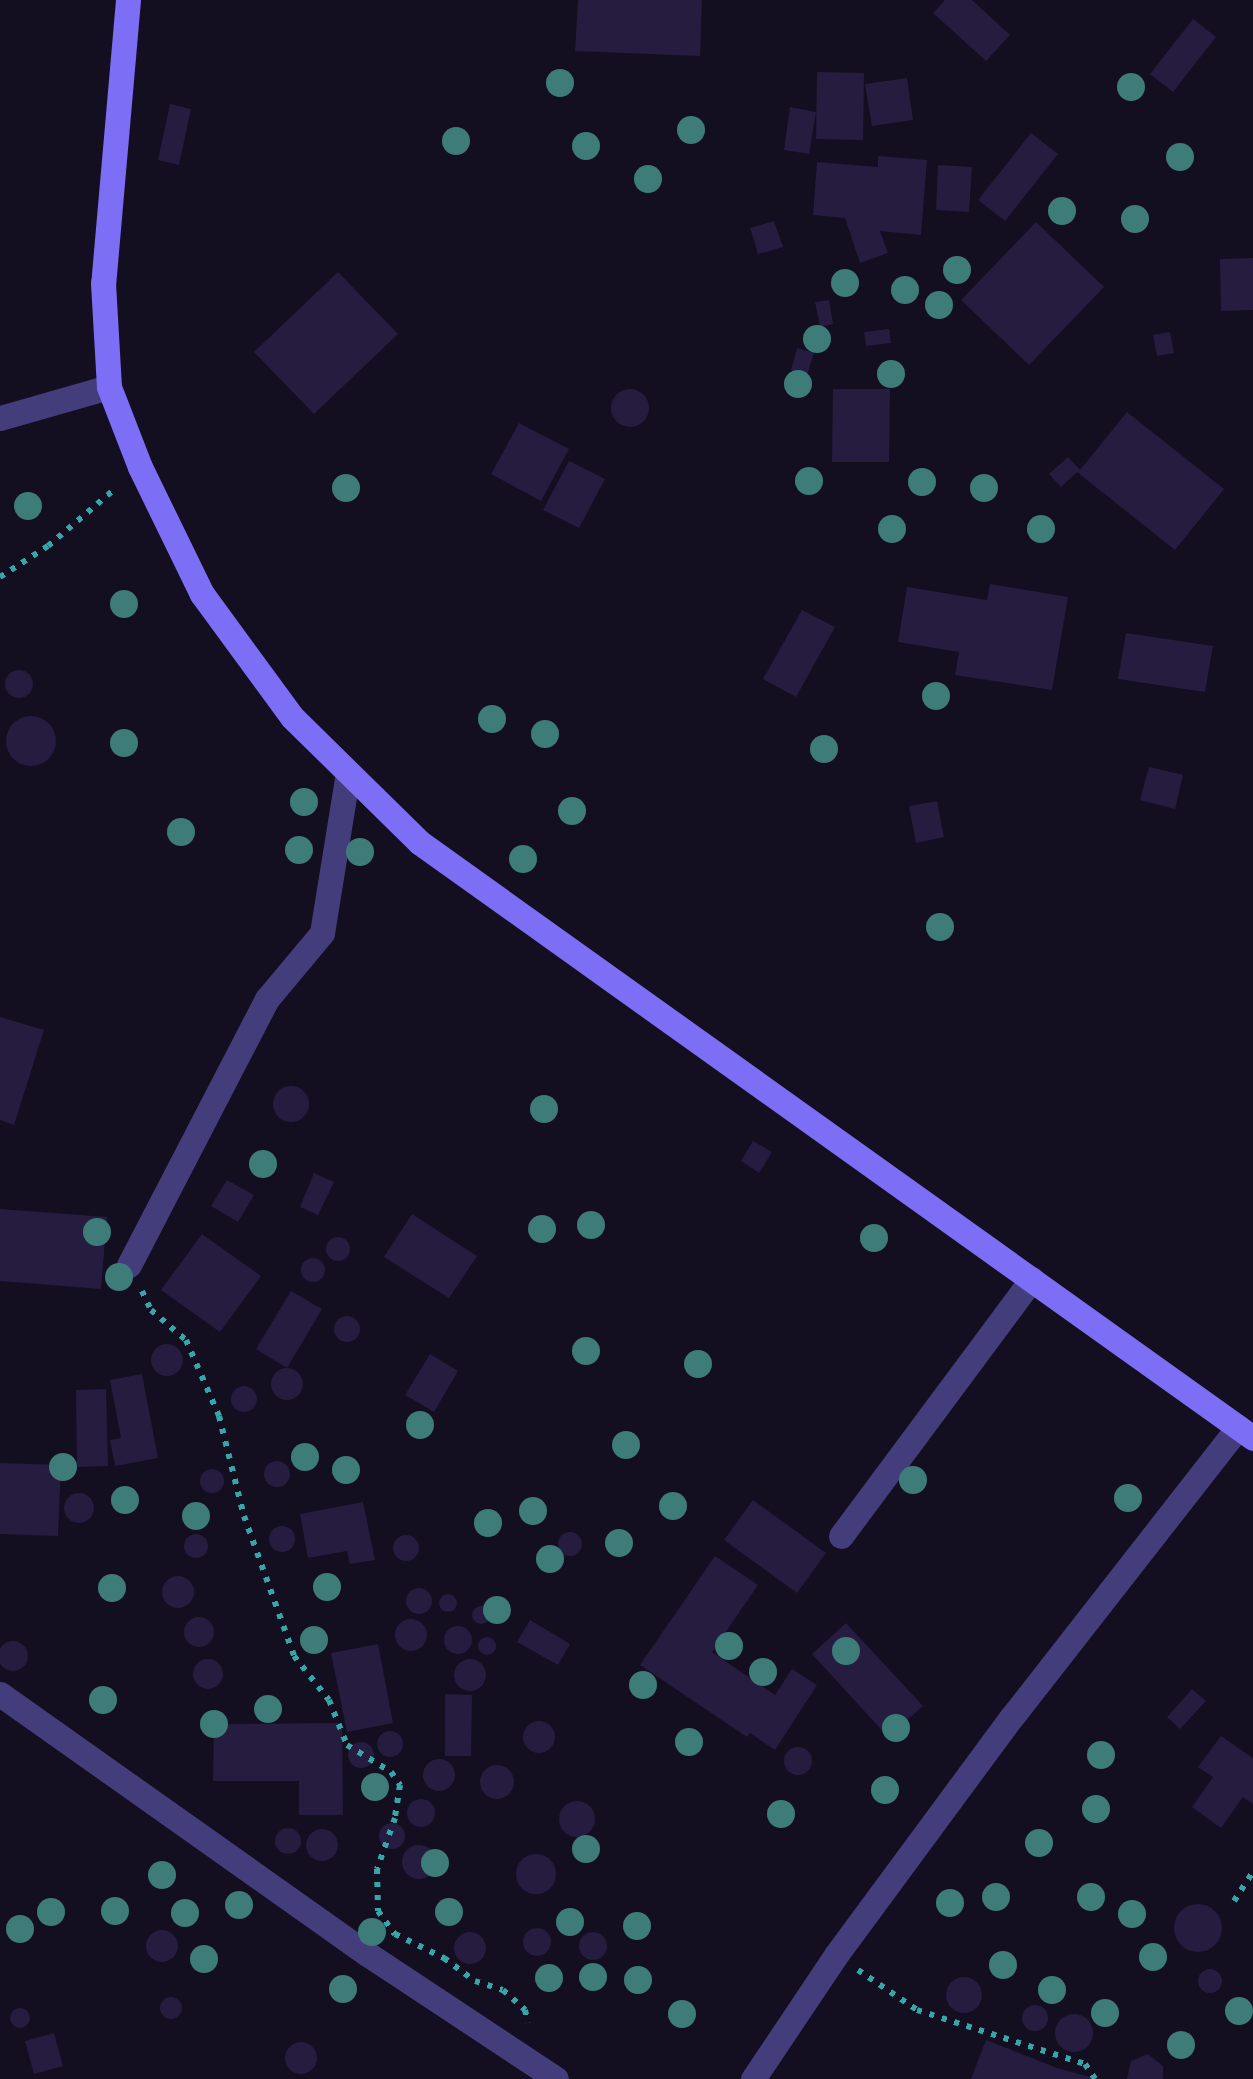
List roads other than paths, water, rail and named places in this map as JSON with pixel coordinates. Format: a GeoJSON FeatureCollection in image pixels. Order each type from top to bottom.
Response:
{"type":"FeatureCollection","features":[{"type":"Feature","properties":{"kind":"street"},"geometry":{"type":"LineString","coordinates":[[128,0],[103,283],[109,388],[140,468],[202,594],[292,717],[419,842],[1246,1432],[1012,1718],[836,1955],[753,2079]]}},
{"type":"Feature","properties":{"kind":"street"},"geometry":{"type":"LineString","coordinates":[[0,418],[109,388]]}},
{"type":"Feature","properties":{"kind":"street"},"geometry":{"type":"LineString","coordinates":[[129,1266],[267,999],[322,933],[348,773]]}},
{"type":"Feature","properties":{"kind":"street"},"geometry":{"type":"LineString","coordinates":[[841,1536],[1032,1279]]}},
{"type":"Feature","properties":{"kind":"street"},"geometry":{"type":"LineString","coordinates":[[0,1694],[369,1955],[548,2073]]}}]}
